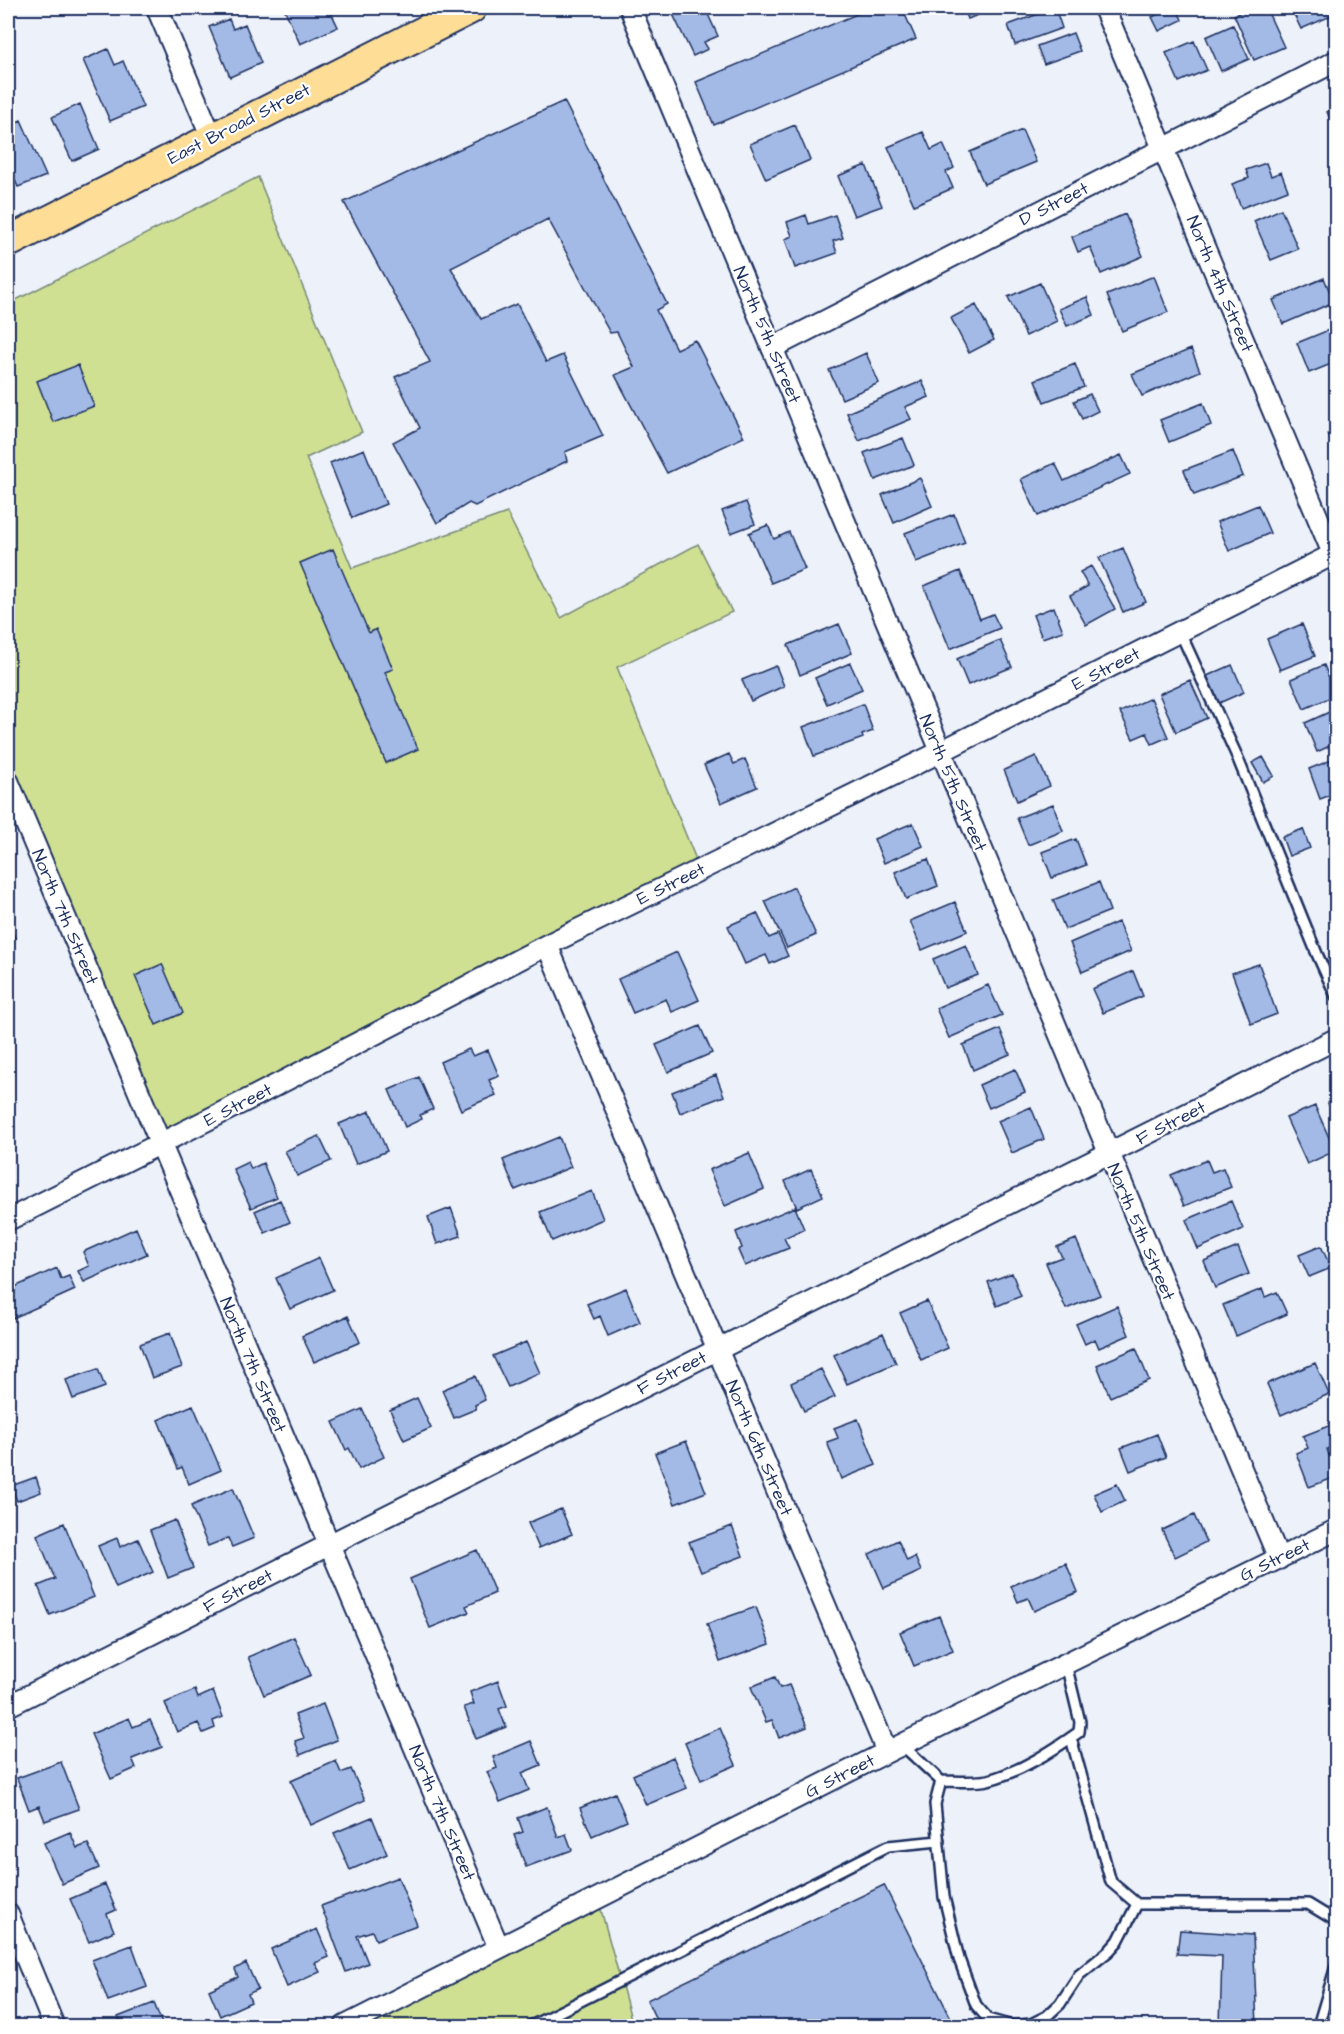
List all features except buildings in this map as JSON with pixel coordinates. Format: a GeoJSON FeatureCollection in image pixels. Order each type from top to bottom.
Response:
{"type":"FeatureCollection","features":[{"type":"Feature","properties":{"kind":"main road","name":"East Broad Street"},"geometry":{"type":"LineString","coordinates":[[8,242],[471,8]]}},
{"type":"Feature","properties":{"kind":"street"},"geometry":{"type":"LineString","coordinates":[[157,8],[212,138]]}},
{"type":"Feature","properties":{"kind":"street","name":"North 5th Street"},"geometry":{"type":"LineString","coordinates":[[630,8],[1279,1559]]}},
{"type":"Feature","properties":{"kind":"street","name":"North 4th Street"},"geometry":{"type":"LineString","coordinates":[[1104,8],[1336,556]]}},
{"type":"Feature","properties":{"kind":"street","name":"D Street"},"geometry":{"type":"LineString","coordinates":[[772,348],[1336,61]]}},
{"type":"Feature","properties":{"kind":"street","name":"E Street"},"geometry":{"type":"LineString","coordinates":[[8,1220],[547,945],[1336,556]]}},
{"type":"Feature","properties":{"kind":"street","name":"North 7th Street"},"geometry":{"type":"LineString","coordinates":[[8,782],[499,1948]]}},
{"type":"Feature","properties":{"kind":"street","name":"North 6th Street"},"geometry":{"type":"LineString","coordinates":[[547,945],[718,1350],[894,1749]]}},
{"type":"Feature","properties":{"kind":"street","name":"F Street"},"geometry":{"type":"LineString","coordinates":[[8,1706],[1336,1039]]}},
{"type":"Feature","properties":{"kind":"street","name":"G Street"},"geometry":{"type":"LineString","coordinates":[[345,2026],[370,2018],[499,1948],[1336,1530]]}},
{"type":"Feature","properties":{"kind":"street"},"geometry":{"type":"LineString","coordinates":[[8,1914],[54,2026]]}},
{"type":"Feature","properties":{"kind":"lane"},"geometry":{"type":"LineString","coordinates":[[1180,632],[1224,723],[1336,996]]}},
{"type":"Feature","properties":{"kind":"lane"},"geometry":{"type":"LineString","coordinates":[[894,1749],[941,1781],[987,1780],[1023,1766],[1079,1732],[1080,1722],[1066,1664]]}},
{"type":"Feature","properties":{"kind":"lane"},"geometry":{"type":"LineString","coordinates":[[1071,1738],[1111,1882],[1137,1904],[1308,1904],[1336,1921]]}},
{"type":"Feature","properties":{"kind":"lane"},"geometry":{"type":"LineString","coordinates":[[941,1781],[935,1804],[944,1897],[951,1932],[976,2005],[988,2019],[1013,2026],[1031,2024],[1047,2016],[1060,2004],[1079,1975],[1118,1941],[1137,1904]]}},
{"type":"Feature","properties":{"kind":"lane"},"geometry":{"type":"LineString","coordinates":[[531,2026],[888,1846],[939,1841]]}},
{"type":"Feature","properties":{"kind":"lane"},"geometry":{"type":"LineString","coordinates":[[1318,2026],[1336,1966]]}},
{"type":"Feature","properties":{"kind":"green space"},"geometry":{"type":"Polygon","coordinates":[[[258,177],[362,432],[306,458],[352,568],[507,513],[561,618],[698,544],[732,612],[617,667],[697,862],[159,1138],[8,782],[8,304],[258,177]]]}},
{"type":"Feature","properties":{"kind":"green space"},"geometry":{"type":"Polygon","coordinates":[[[598,1899],[633,2026],[343,2026],[598,1899]]]}}]}
